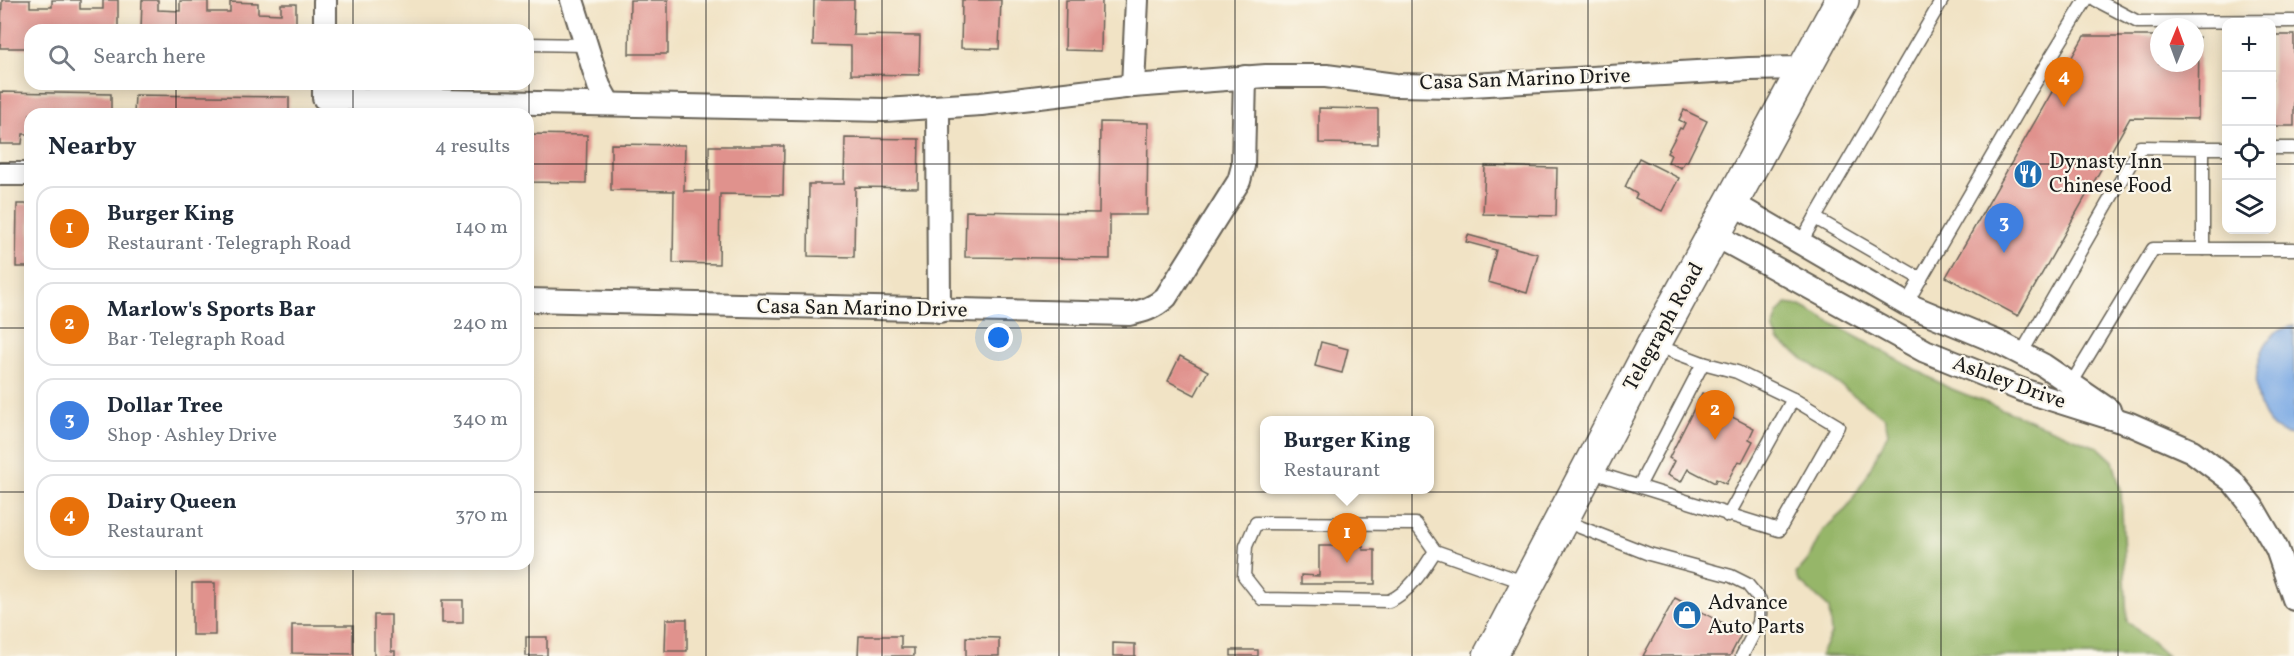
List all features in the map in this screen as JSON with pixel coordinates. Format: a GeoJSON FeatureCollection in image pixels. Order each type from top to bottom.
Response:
{"type":"FeatureCollection","features":[{"type":"Feature","properties":{"kind":"main road","name":"Telegraph Road"},"geometry":{"type":"LineString","coordinates":[[1490,656],[1654,344],[1842,0]]}},
{"type":"Feature","properties":{"kind":"street"},"geometry":{"type":"LineString","coordinates":[[325,0],[326,24]]}},
{"type":"Feature","properties":{"kind":"street"},"geometry":{"type":"LineString","coordinates":[[572,0],[599,86],[609,104]]}},
{"type":"Feature","properties":{"kind":"street"},"geometry":{"type":"LineString","coordinates":[[1133,86],[1137,0]]}},
{"type":"Feature","properties":{"kind":"street","name":"Casa San Marino Drive"},"geometry":{"type":"LineString","coordinates":[[324,99],[885,110],[938,107],[1133,86],[1245,77],[1326,76],[1395,85],[1454,86],[1749,69],[1806,68]]}},
{"type":"Feature","properties":{"kind":"street","name":"Casa San Marino Drive"},"geometry":{"type":"LineString","coordinates":[[534,300],[939,311],[1129,314],[1144,311],[1157,305],[1166,297],[1239,181],[1243,166],[1245,77]]}},
{"type":"Feature","properties":{"kind":"street"},"geometry":{"type":"LineString","coordinates":[[938,107],[939,311]]}},
{"type":"Feature","properties":{"kind":"street"},"geometry":{"type":"LineString","coordinates":[[0,174],[24,174]]}},
{"type":"Feature","properties":{"kind":"street","name":"Ashley Drive"},"geometry":{"type":"LineString","coordinates":[[1732,203],[1906,304],[2043,365],[2130,424]]}},
{"type":"Feature","properties":{"kind":"street","name":"Ashley Drive"},"geometry":{"type":"LineString","coordinates":[[1715,235],[1925,351],[2022,390],[2130,424],[2192,451],[2232,481],[2286,550],[2294,599]]}},
{"type":"Feature","properties":{"kind":"street"},"geometry":{"type":"LineString","coordinates":[[1892,331],[1906,304]]}},
{"type":"Feature","properties":{"kind":"lane"},"geometry":{"type":"LineString","coordinates":[[1801,242],[1942,0]]}},
{"type":"Feature","properties":{"kind":"lane"},"geometry":{"type":"LineString","coordinates":[[1906,304],[2030,91],[2086,0]]}},
{"type":"Feature","properties":{"kind":"lane"},"geometry":{"type":"LineString","coordinates":[[2096,0],[2138,22],[2294,21]]}},
{"type":"Feature","properties":{"kind":"lane"},"geometry":{"type":"LineString","coordinates":[[534,44],[586,45]]}},
{"type":"Feature","properties":{"kind":"lane"},"geometry":{"type":"LineString","coordinates":[[2021,354],[2140,147],[2222,148]]}},
{"type":"Feature","properties":{"kind":"lane"},"geometry":{"type":"LineString","coordinates":[[2203,148],[2203,249]]}},
{"type":"Feature","properties":{"kind":"lane"},"geometry":{"type":"LineString","coordinates":[[2276,148],[2294,148]]}},
{"type":"Feature","properties":{"kind":"lane"},"geometry":{"type":"LineString","coordinates":[[1815,218],[1921,279]]}},
{"type":"Feature","properties":{"kind":"lane"},"geometry":{"type":"LineString","coordinates":[[2071,384],[2153,249],[2294,249]]}},
{"type":"Feature","properties":{"kind":"lane"},"geometry":{"type":"LineString","coordinates":[[1587,471],[1779,530],[1838,426],[1793,399],[1737,372],[1702,363],[1654,344]]}},
{"type":"Feature","properties":{"kind":"lane"},"geometry":{"type":"LineString","coordinates":[[1639,486],[1702,363]]}},
{"type":"Feature","properties":{"kind":"lane"},"geometry":{"type":"LineString","coordinates":[[1728,516],[1793,399]]}},
{"type":"Feature","properties":{"kind":"lane"},"geometry":{"type":"LineString","coordinates":[[1561,519],[1649,554],[1731,576],[1747,584],[1760,600],[1760,614],[1759,623],[1742,656]]}},
{"type":"Feature","properties":{"kind":"lane"},"geometry":{"type":"LineString","coordinates":[[1435,552],[1418,578],[1398,597],[1389,601],[1262,599],[1244,576],[1246,546],[1256,523],[1416,524],[1435,552],[1527,583]]}},
{"type":"Feature","properties":{"kind":"green space"},"geometry":{"type":"Polygon","coordinates":[[[1786,304],[1801,306],[1947,387],[2099,448],[2113,461],[2121,490],[2127,621],[2167,656],[1820,656],[1831,634],[1829,608],[1799,581],[1796,574],[1808,560],[1823,530],[1846,509],[1865,479],[1888,433],[1885,418],[1779,341],[1773,329],[1778,314],[1786,304]]]}},
{"type":"Feature","properties":{"kind":"water"},"geometry":{"type":"Polygon","coordinates":[[[2294,326],[2294,435],[2279,431],[2268,422],[2257,394],[2257,377],[2259,361],[2265,346],[2275,333],[2294,326]]]}},
{"type":"Feature","properties":{"kind":"building"},"geometry":{"type":"Polygon","coordinates":[[[2,0],[30,0],[30,7],[52,7],[52,0],[80,0],[80,9],[103,9],[103,0],[118,0],[118,24],[24,24],[24,48],[0,48],[2,0]]]}},
{"type":"Feature","properties":{"kind":"building"},"geometry":{"type":"Polygon","coordinates":[[[142,0],[158,0],[158,10],[180,11],[180,1],[208,1],[208,12],[230,12],[230,2],[258,3],[258,13],[281,14],[281,4],[296,4],[296,24],[141,24],[142,0]]]}},
{"type":"Feature","properties":{"kind":"building"},"geometry":{"type":"Polygon","coordinates":[[[630,0],[668,0],[668,54],[629,54],[630,0]]]}},
{"type":"Feature","properties":{"kind":"building"},"geometry":{"type":"Polygon","coordinates":[[[814,0],[854,0],[853,35],[920,36],[919,75],[851,74],[851,46],[813,45],[814,0]]]}},
{"type":"Feature","properties":{"kind":"building"},"geometry":{"type":"Polygon","coordinates":[[[962,0],[1001,0],[999,49],[961,48],[962,0]]]}},
{"type":"Feature","properties":{"kind":"building"},"geometry":{"type":"Polygon","coordinates":[[[1066,0],[1102,0],[1101,51],[1065,50],[1066,0]]]}},
{"type":"Feature","properties":{"kind":"building"},"geometry":{"type":"Polygon","coordinates":[[[2276,35],[2294,35],[2294,126],[2276,126],[2276,35]]]}},
{"type":"Feature","properties":{"kind":"building"},"geometry":{"type":"Polygon","coordinates":[[[2084,36],[2150,36],[2150,72],[2199,72],[2198,119],[2130,118],[2018,316],[1946,277],[2084,36]]]}},
{"type":"Feature","properties":{"kind":"building"},"geometry":{"type":"Polygon","coordinates":[[[0,92],[111,94],[111,108],[24,108],[22,144],[0,144],[0,92]]]}},
{"type":"Feature","properties":{"kind":"building"},"geometry":{"type":"Polygon","coordinates":[[[135,95],[289,97],[289,108],[134,108],[135,95]]]}},
{"type":"Feature","properties":{"kind":"building"},"geometry":{"type":"Polygon","coordinates":[[[1319,108],[1378,109],[1378,144],[1319,143],[1319,108]]]}},
{"type":"Feature","properties":{"kind":"building"},"geometry":{"type":"Polygon","coordinates":[[[1684,110],[1707,121],[1687,162],[1685,161],[1681,168],[1668,162],[1671,155],[1667,153],[1685,123],[1679,120],[1684,110]]]}},
{"type":"Feature","properties":{"kind":"building"},"geometry":{"type":"Polygon","coordinates":[[[1100,122],[1148,123],[1147,215],[1110,215],[1110,259],[965,257],[966,211],[1099,213],[1100,122]]]}},
{"type":"Feature","properties":{"kind":"building"},"geometry":{"type":"Polygon","coordinates":[[[534,134],[587,135],[586,183],[534,182],[534,134]]]}},
{"type":"Feature","properties":{"kind":"building"},"geometry":{"type":"Polygon","coordinates":[[[845,138],[919,139],[918,188],[855,187],[854,257],[808,256],[809,184],[844,184],[845,138]]]}},
{"type":"Feature","properties":{"kind":"building"},"geometry":{"type":"Polygon","coordinates":[[[611,144],[685,145],[684,191],[709,191],[709,146],[784,146],[783,195],[720,194],[719,264],[673,263],[674,191],[611,190],[611,144]]]}},
{"type":"Feature","properties":{"kind":"building"},"geometry":{"type":"Polygon","coordinates":[[[1639,158],[1679,178],[1662,211],[1635,198],[1637,194],[1625,187],[1639,158]]]}},
{"type":"Feature","properties":{"kind":"building"},"geometry":{"type":"Polygon","coordinates":[[[1485,166],[1557,168],[1556,216],[1483,214],[1485,166]]]}},
{"type":"Feature","properties":{"kind":"building"},"geometry":{"type":"Polygon","coordinates":[[[17,204],[24,204],[24,267],[16,267],[17,204]]]}},
{"type":"Feature","properties":{"kind":"building"},"geometry":{"type":"Polygon","coordinates":[[[1468,235],[1538,254],[1527,293],[1488,282],[1496,250],[1466,242],[1468,235]]]}},
{"type":"Feature","properties":{"kind":"building"},"geometry":{"type":"Polygon","coordinates":[[[1321,342],[1348,349],[1342,373],[1315,366],[1321,342]]]}},
{"type":"Feature","properties":{"kind":"building"},"geometry":{"type":"Polygon","coordinates":[[[1180,356],[1208,371],[1195,395],[1168,381],[1180,356]]]}},
{"type":"Feature","properties":{"kind":"building"},"geometry":{"type":"Polygon","coordinates":[[[1702,393],[1733,409],[1730,416],[1754,428],[1749,439],[1753,441],[1742,462],[1738,461],[1726,484],[1716,479],[1715,483],[1688,469],[1681,482],[1667,475],[1674,461],[1669,458],[1702,393]]]}},
{"type":"Feature","properties":{"kind":"building"},"geometry":{"type":"Polygon","coordinates":[[[1319,546],[1363,546],[1363,550],[1375,550],[1375,584],[1301,584],[1301,575],[1319,576],[1319,546]]]}},
{"type":"Feature","properties":{"kind":"building"},"geometry":{"type":"Polygon","coordinates":[[[192,583],[215,583],[215,635],[192,635],[192,583]]]}},
{"type":"Feature","properties":{"kind":"building","name":"Advance Auto Parts"},"geometry":{"type":"Polygon","coordinates":[[[1675,598],[1742,633],[1730,656],[1643,656],[1675,598]]]}},
{"type":"Feature","properties":{"kind":"building"},"geometry":{"type":"Polygon","coordinates":[[[442,600],[463,600],[463,623],[442,623],[442,600]]]}},
{"type":"Feature","properties":{"kind":"building"},"geometry":{"type":"Polygon","coordinates":[[[374,615],[391,615],[391,651],[395,651],[395,656],[374,656],[374,615]]]}},
{"type":"Feature","properties":{"kind":"building"},"geometry":{"type":"Polygon","coordinates":[[[666,619],[687,619],[687,651],[665,651],[666,619]]]}},
{"type":"Feature","properties":{"kind":"building"},"geometry":{"type":"Polygon","coordinates":[[[292,625],[353,625],[353,654],[292,653],[292,625]]]}},
{"type":"Feature","properties":{"kind":"building"},"geometry":{"type":"Polygon","coordinates":[[[859,636],[901,636],[901,648],[914,648],[914,656],[858,656],[859,636]]]}},
{"type":"Feature","properties":{"kind":"building"},"geometry":{"type":"Polygon","coordinates":[[[526,637],[547,637],[547,656],[526,656],[526,637]]]}},
{"type":"Feature","properties":{"kind":"building"},"geometry":{"type":"Polygon","coordinates":[[[966,637],[999,638],[999,656],[966,656],[966,637]]]}},
{"type":"Feature","properties":{"kind":"building"},"geometry":{"type":"Polygon","coordinates":[[[1113,643],[1135,644],[1135,656],[1113,656],[1113,643]]]}},
{"type":"Feature","properties":{"kind":"building"},"geometry":{"type":"Polygon","coordinates":[[[1231,650],[1258,650],[1258,656],[1231,656],[1231,650]]]}},
{"type":"Feature","properties":{"kind":"place","name":"Dairy Queen"},"geometry":{"type":"Point","coordinates":[2064,107]}},
{"type":"Feature","properties":{"kind":"place","name":"Dynasty Inn Chinese Food"},"geometry":{"type":"Point","coordinates":[2028,174]}},
{"type":"Feature","properties":{"kind":"place","name":"Dollar Tree"},"geometry":{"type":"Point","coordinates":[2004,253]}},
{"type":"Feature","properties":{"kind":"place","name":"Marlow's Sports Bar"},"geometry":{"type":"Point","coordinates":[1715,440]}},
{"type":"Feature","properties":{"kind":"place","name":"Burger King"},"geometry":{"type":"Point","coordinates":[1347,563]}},
{"type":"Feature","properties":{"kind":"place","name":"Advance Auto Parts"},"geometry":{"type":"Point","coordinates":[1687,615]}}]}
